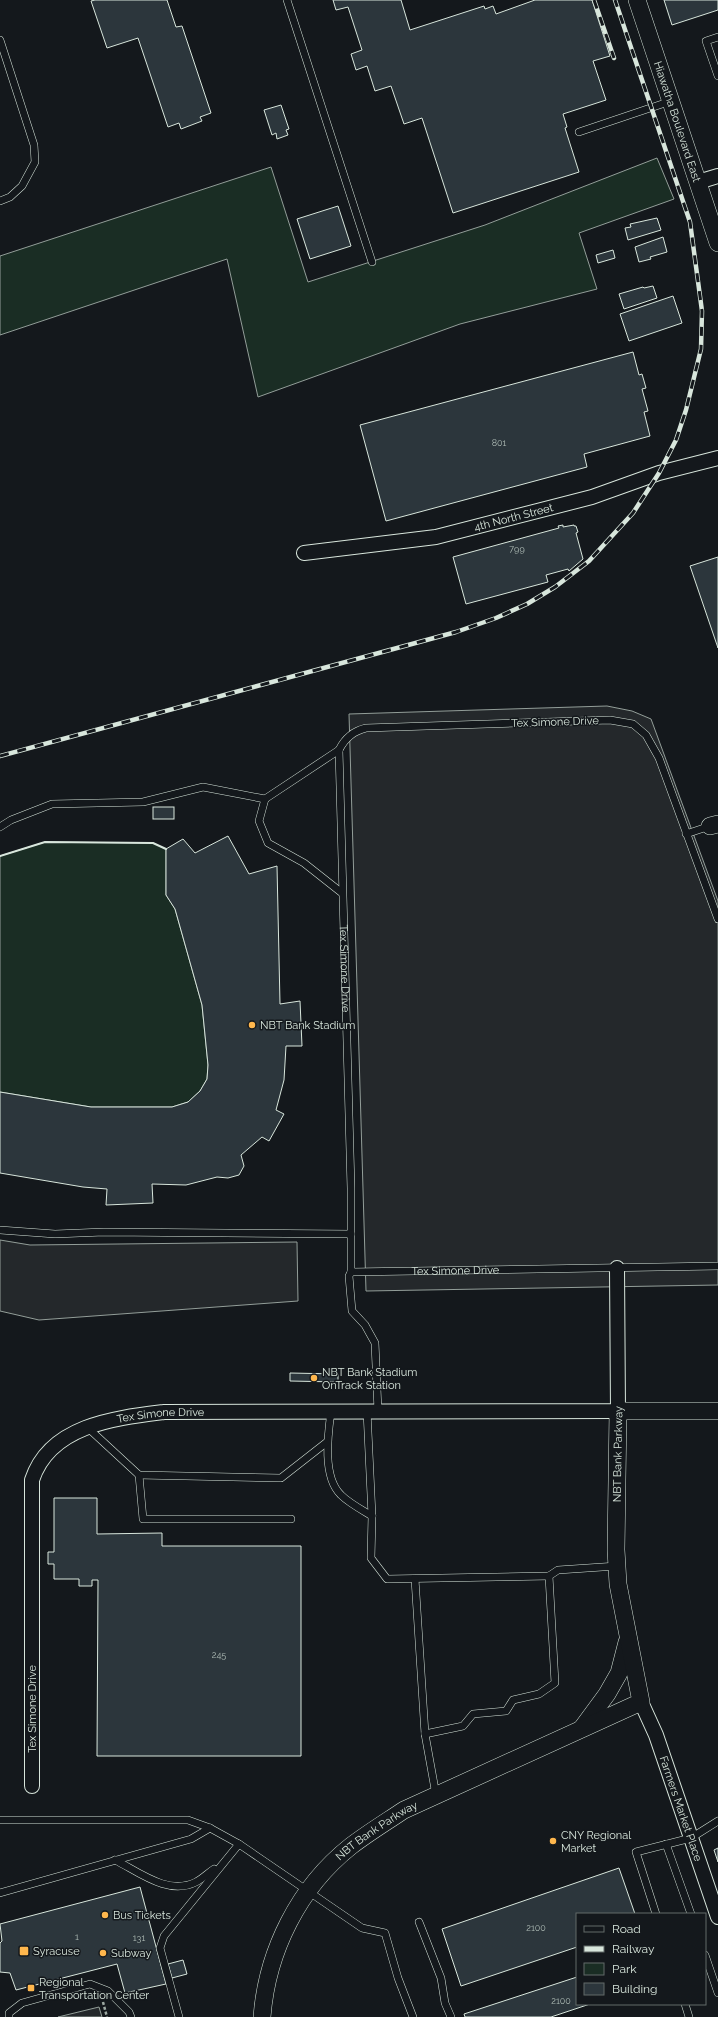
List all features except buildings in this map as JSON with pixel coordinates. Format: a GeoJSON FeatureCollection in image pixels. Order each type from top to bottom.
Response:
{"type":"FeatureCollection","features":[{"type":"Feature","properties":{"kind":"street","name":"Hiawatha Boulevard East"},"geometry":{"type":"LineString","coordinates":[[637,0],[718,243]]}},
{"type":"Feature","properties":{"kind":"street"},"geometry":{"type":"LineString","coordinates":[[698,182],[718,176]]}},
{"type":"Feature","properties":{"kind":"street","name":"4th North Street"},"geometry":{"type":"LineString","coordinates":[[304,553],[436,537],[592,497],[659,473],[718,458]]}},
{"type":"Feature","properties":{"kind":"street","name":"NBT Bank Parkway"},"geometry":{"type":"LineString","coordinates":[[262,2017],[269,1974],[284,1930],[297,1906],[328,1867],[349,1847],[404,1810],[641,1702],[618,1584],[617,1566],[617,1268]]}},
{"type":"Feature","properties":{"kind":"street","name":"Tex Simone Drive"},"geometry":{"type":"LineString","coordinates":[[32,1786],[32,1480],[36,1468],[57,1442],[79,1430],[120,1418],[164,1412],[718,1411]]}},
{"type":"Feature","properties":{"kind":"street","name":"NBT Bank Parkway"},"geometry":{"type":"LineString","coordinates":[[580,1730],[610,1689],[619,1673],[628,1640]]}},
{"type":"Feature","properties":{"kind":"street","name":"Farmers Market Place"},"geometry":{"type":"LineString","coordinates":[[641,1702],[656,1735],[718,1917]]}},
{"type":"Feature","properties":{"kind":"lane"},"geometry":{"type":"LineString","coordinates":[[287,0],[372,262]]}},
{"type":"Feature","properties":{"kind":"lane"},"geometry":{"type":"LineString","coordinates":[[718,37],[706,41],[718,76]]}},
{"type":"Feature","properties":{"kind":"lane"},"geometry":{"type":"LineString","coordinates":[[0,40],[34,145],[35,162],[22,186],[10,197],[0,201]]}},
{"type":"Feature","properties":{"kind":"lane"},"geometry":{"type":"LineString","coordinates":[[579,132],[671,101]]}},
{"type":"Feature","properties":{"kind":"lane","name":"Tex Simone Drive"},"geometry":{"type":"LineString","coordinates":[[718,919],[658,758],[646,735],[633,724],[610,720],[366,728],[356,730],[343,741],[339,750],[351,1234],[350,1272],[718,1266]]}},
{"type":"Feature","properties":{"kind":"lane"},"geometry":{"type":"LineString","coordinates":[[339,750],[265,799],[259,821],[268,843],[304,863],[342,893]]}},
{"type":"Feature","properties":{"kind":"lane"},"geometry":{"type":"LineString","coordinates":[[0,827],[11,820],[52,804],[143,802],[203,787],[265,799]]}},
{"type":"Feature","properties":{"kind":"lane"},"geometry":{"type":"LineString","coordinates":[[686,834],[714,825]]}},
{"type":"Feature","properties":{"kind":"lane"},"geometry":{"type":"LineString","coordinates":[[0,1230],[55,1234],[104,1232],[351,1234]]}},
{"type":"Feature","properties":{"kind":"lane"},"geometry":{"type":"LineString","coordinates":[[350,1272],[349,1276],[352,1311],[366,1325],[375,1344],[372,1411],[371,1558],[387,1579],[549,1576],[558,1570],[617,1566]]}},
{"type":"Feature","properties":{"kind":"lane"},"geometry":{"type":"LineString","coordinates":[[331,1411],[327,1442],[331,1478],[340,1495],[372,1516]]}},
{"type":"Feature","properties":{"kind":"lane"},"geometry":{"type":"LineString","coordinates":[[88,1428],[139,1475],[281,1478],[327,1442]]}},
{"type":"Feature","properties":{"kind":"lane"},"geometry":{"type":"LineString","coordinates":[[139,1475],[142,1518],[291,1519]]}},
{"type":"Feature","properties":{"kind":"lane"},"geometry":{"type":"LineString","coordinates":[[425,1734],[463,1726],[473,1714],[506,1711],[513,1700],[540,1694],[555,1683],[549,1576]]}},
{"type":"Feature","properties":{"kind":"lane"},"geometry":{"type":"LineString","coordinates":[[415,1579],[425,1734],[436,1796]]}},
{"type":"Feature","properties":{"kind":"lane"},"geometry":{"type":"LineString","coordinates":[[0,1820],[188,1820],[210,1828],[239,1844],[362,1928],[385,1933],[398,1978],[413,2017]]}},
{"type":"Feature","properties":{"kind":"lane"},"geometry":{"type":"LineString","coordinates":[[656,1913],[636,1852],[691,1838],[718,1821]]}},
{"type":"Feature","properties":{"kind":"lane"},"geometry":{"type":"LineString","coordinates":[[0,1893],[191,1839],[210,1828]]}},
{"type":"Feature","properties":{"kind":"lane"},"geometry":{"type":"LineString","coordinates":[[179,2017],[160,1948],[164,1936],[239,1844]]}},
{"type":"Feature","properties":{"kind":"lane"},"geometry":{"type":"LineString","coordinates":[[666,1844],[691,1913]]}},
{"type":"Feature","properties":{"kind":"lane"},"geometry":{"type":"LineString","coordinates":[[115,1860],[152,1881],[166,1885],[183,1887],[196,1882],[221,1865]]}},
{"type":"Feature","properties":{"kind":"lane"},"geometry":{"type":"LineString","coordinates":[[419,1922],[441,1978],[445,2003],[451,2017]]}},
{"type":"Feature","properties":{"kind":"lane"},"geometry":{"type":"LineString","coordinates":[[706,1958],[718,1993]]}},
{"type":"Feature","properties":{"kind":"lane"},"geometry":{"type":"LineString","coordinates":[[9,2017],[9,2013],[22,2003],[90,1984],[108,1991],[129,2012],[131,2017]]}},
{"type":"Feature","properties":{"kind":"lane"},"geometry":{"type":"LineString","coordinates":[[685,2005],[689,2017]]}},
{"type":"Feature","properties":{"kind":"green space"},"geometry":{"type":"Polygon","coordinates":[[[657,158],[674,199],[579,233],[597,289],[460,324],[258,397],[227,259],[0,335],[0,256],[271,167],[308,282],[485,225],[657,158]]]}},
{"type":"Feature","properties":{"kind":"green space"},"geometry":{"type":"Polygon","coordinates":[[[45,842],[153,843],[166,849],[166,895],[175,909],[202,1005],[208,1065],[207,1079],[200,1091],[188,1102],[172,1107],[91,1107],[0,1092],[0,856],[45,842]]]}},
{"type":"Feature","properties":{"kind":"shaded area"},"geometry":{"type":"Polygon","coordinates":[[[607,706],[632,711],[651,719],[718,901],[718,1285],[366,1291],[349,714],[607,706]]]}},
{"type":"Feature","properties":{"kind":"shaded area"},"geometry":{"type":"Polygon","coordinates":[[[0,1240],[30,1245],[297,1242],[298,1301],[39,1320],[0,1311],[0,1240]]]}},
{"type":"Feature","properties":{"kind":"shaded area"},"geometry":{"type":"Polygon","coordinates":[[[99,2007],[102,2017],[58,2017],[99,2007]]]}},
{"type":"Feature","properties":{"kind":"railway"},"geometry":{"type":"LineString","coordinates":[[594,0],[614,58]]}},
{"type":"Feature","properties":{"kind":"railway"},"geometry":{"type":"LineString","coordinates":[[0,756],[456,632],[496,618],[527,604],[555,587],[589,561],[633,513],[659,473],[676,440],[686,410],[701,349],[702,311],[690,222],[615,0]]}},
{"type":"Feature","properties":{"kind":"wall"},"geometry":{"type":"LineString","coordinates":[[0,856],[45,842],[153,843],[166,849]]}},
{"type":"Feature","properties":{"kind":"place","name":"NBT Bank Stadium"},"geometry":{"type":"Point","coordinates":[252,1025]}},
{"type":"Feature","properties":{"kind":"place","name":"NBT Bank Stadium OnTrack Station"},"geometry":{"type":"Point","coordinates":[314,1378]}},
{"type":"Feature","properties":{"kind":"place","name":"CNY Regional Market"},"geometry":{"type":"Point","coordinates":[553,1841]}},
{"type":"Feature","properties":{"kind":"place","name":"Bus Tickets"},"geometry":{"type":"Point","coordinates":[105,1915]}},
{"type":"Feature","properties":{"kind":"place","name":"Syracuse"},"geometry":{"type":"Point","coordinates":[24,1951]}},
{"type":"Feature","properties":{"kind":"place","name":"Subway"},"geometry":{"type":"Point","coordinates":[103,1953]}},
{"type":"Feature","properties":{"kind":"place","name":"Regional Transportation Center"},"geometry":{"type":"Point","coordinates":[31,1988]}}]}
